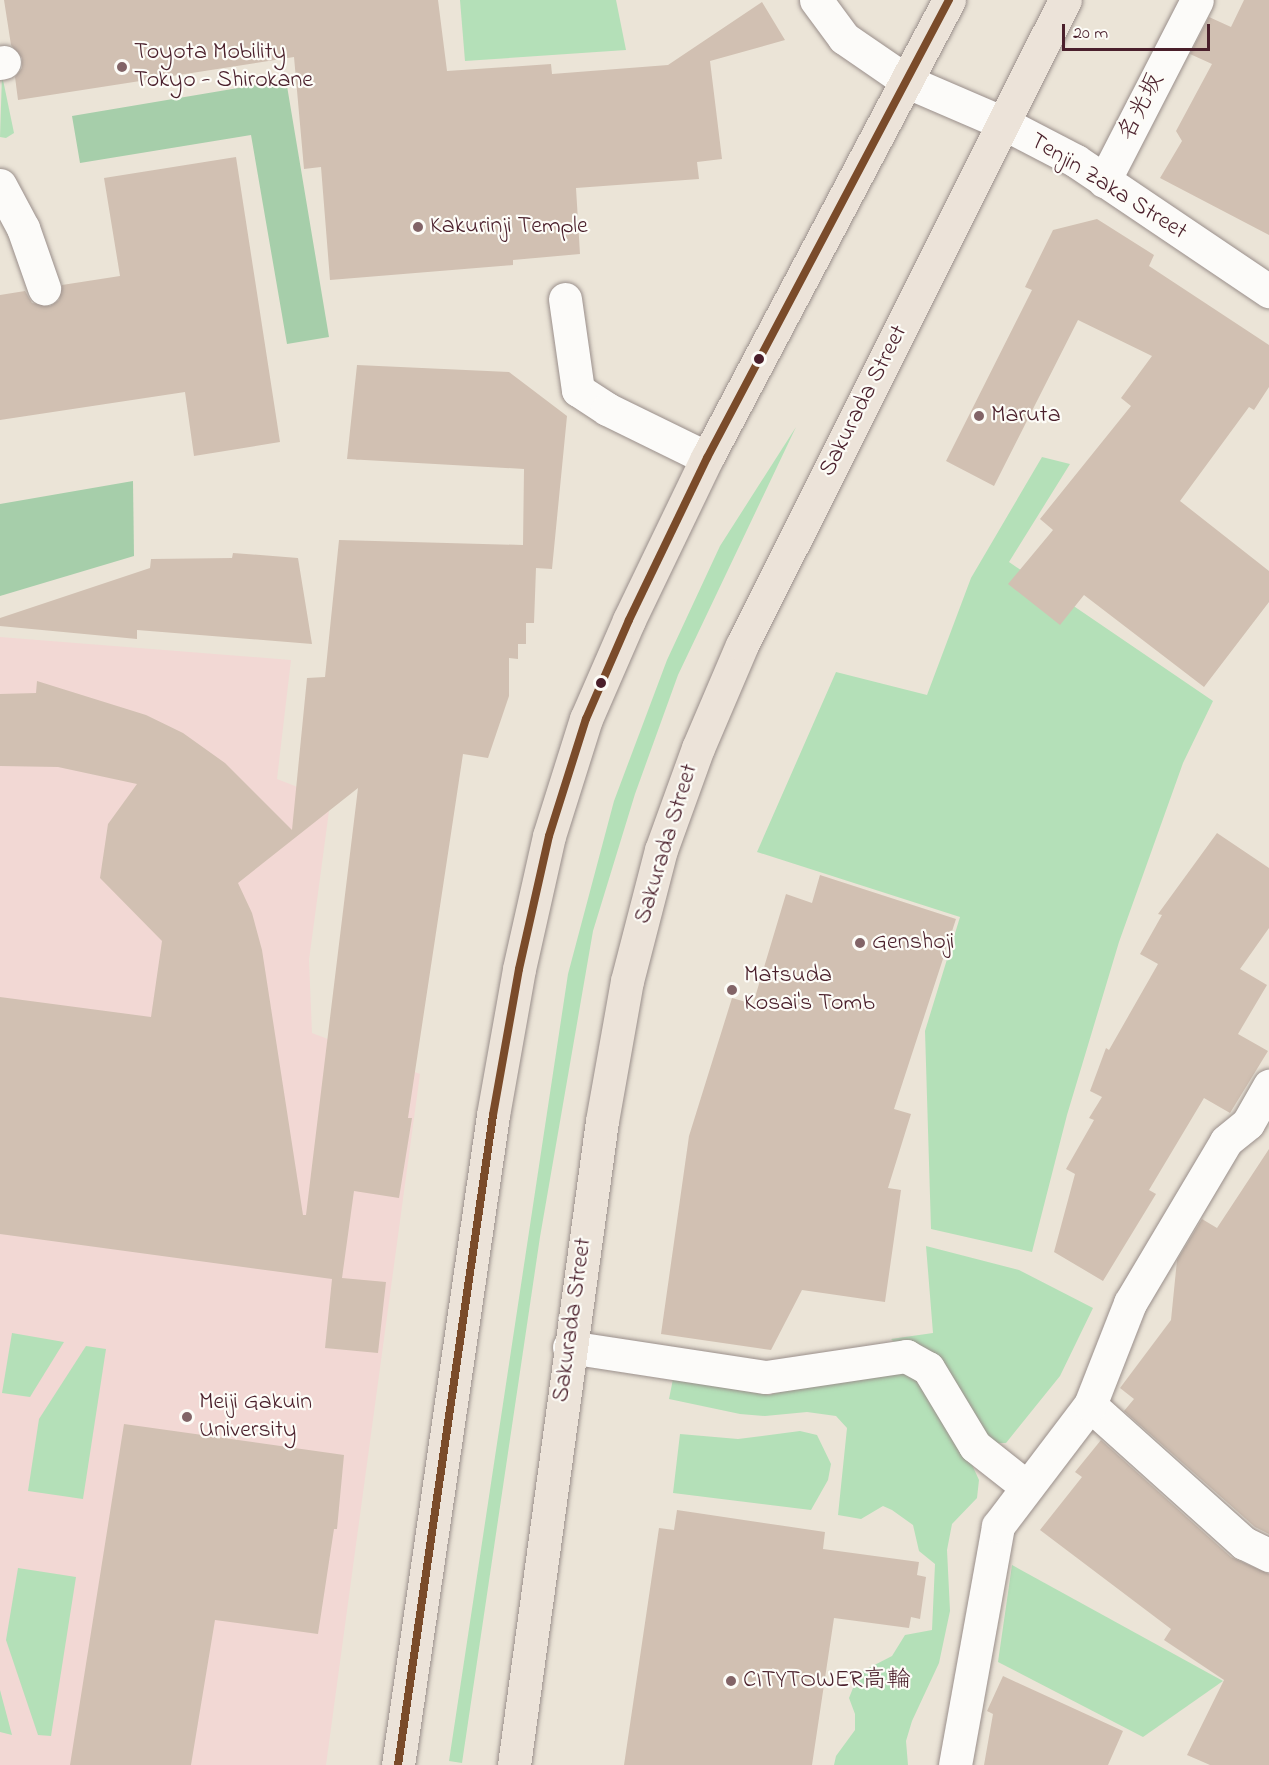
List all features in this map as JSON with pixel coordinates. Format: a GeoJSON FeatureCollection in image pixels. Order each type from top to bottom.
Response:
{"type":"FeatureCollection","features":[{"type":"Feature","properties":{"kind":"highway"},"geometry":{"type":"LineString","coordinates":[[398,1765],[493,1115],[519,969],[549,836],[586,719],[629,620],[707,458],[908,82],[949,0]]}},
{"type":"Feature","properties":{"kind":"highway","name":"Sakurada Street"},"geometry":{"type":"LineString","coordinates":[[514,1765],[569,1347],[627,981],[664,840],[742,645],[1065,0]]}},
{"type":"Feature","properties":{"kind":"street","name":"Tenjin Zaka Street"},"geometry":{"type":"LineString","coordinates":[[816,0],[844,38],[908,82],[1003,123],[1076,161],[1269,291]]}},
{"type":"Feature","properties":{"kind":"street","name":"名光坂"},"geometry":{"type":"LineString","coordinates":[[1104,181],[1197,0]]}},
{"type":"Feature","properties":{"kind":"street"},"geometry":{"type":"LineString","coordinates":[[1,186],[23,228],[44,288]]}},
{"type":"Feature","properties":{"kind":"street"},"geometry":{"type":"LineString","coordinates":[[565,298],[578,390],[607,409],[707,458]]}},
{"type":"Feature","properties":{"kind":"street"},"geometry":{"type":"LineString","coordinates":[[955,1765],[998,1526],[1090,1405],[1130,1303],[1226,1141],[1258,1130],[1269,1086]]}},
{"type":"Feature","properties":{"kind":"street"},"geometry":{"type":"LineString","coordinates":[[569,1347],[766,1377],[906,1356],[928,1368],[975,1446],[1027,1487]]}},
{"type":"Feature","properties":{"kind":"street"},"geometry":{"type":"LineString","coordinates":[[1090,1405],[1244,1543],[1269,1555]]}},
{"type":"Feature","properties":{"kind":"shaded area","name":"Meiji Gakuin University"},"geometry":{"type":"Polygon","coordinates":[[[0,637],[291,660],[277,779],[295,786],[329,811],[309,960],[312,1033],[420,1074],[326,1765],[0,1765],[0,637]]]}},
{"type":"Feature","properties":{"kind":"green space"},"geometry":{"type":"Polygon","coordinates":[[[460,0],[616,0],[626,50],[465,61],[460,0]]]}},
{"type":"Feature","properties":{"kind":"green space"},"geometry":{"type":"Polygon","coordinates":[[[2,75],[14,133],[6,138],[0,137],[2,75]]]}},
{"type":"Feature","properties":{"kind":"green space"},"geometry":{"type":"Polygon","coordinates":[[[286,80],[329,337],[287,344],[251,135],[80,163],[72,116],[286,80]]]}},
{"type":"Feature","properties":{"kind":"green space"},"geometry":{"type":"Polygon","coordinates":[[[796,427],[678,675],[635,794],[593,931],[540,1237],[462,1763],[449,1761],[568,974],[614,801],[667,660],[720,546],[796,427]]]}},
{"type":"Feature","properties":{"kind":"green space"},"geometry":{"type":"Polygon","coordinates":[[[1042,457],[1070,464],[1009,562],[1213,701],[1183,763],[1119,942],[1067,1115],[1032,1252],[931,1229],[925,1031],[960,917],[757,852],[836,672],[927,695],[971,578],[1042,457]]]}},
{"type":"Feature","properties":{"kind":"green space"},"geometry":{"type":"Polygon","coordinates":[[[133,481],[134,556],[0,596],[0,504],[133,481]]]}},
{"type":"Feature","properties":{"kind":"green space"},"geometry":{"type":"Polygon","coordinates":[[[926,1246],[1019,1270],[1093,1308],[1060,1376],[1006,1443],[995,1443],[891,1339],[933,1333],[926,1246]]]}},
{"type":"Feature","properties":{"kind":"green space"},"geometry":{"type":"Polygon","coordinates":[[[12,1333],[64,1342],[30,1397],[2,1393],[12,1333]]]}},
{"type":"Feature","properties":{"kind":"green space"},"geometry":{"type":"Polygon","coordinates":[[[86,1346],[106,1349],[83,1499],[28,1491],[39,1419],[86,1346]]]}},
{"type":"Feature","properties":{"kind":"green space"},"geometry":{"type":"Polygon","coordinates":[[[896,1368],[924,1385],[968,1456],[979,1480],[977,1498],[952,1524],[947,1550],[950,1611],[939,1663],[912,1721],[906,1741],[908,1765],[834,1765],[836,1756],[855,1730],[855,1714],[849,1698],[859,1673],[892,1656],[905,1635],[932,1630],[935,1564],[919,1551],[913,1525],[892,1510],[883,1506],[861,1519],[838,1515],[847,1428],[836,1416],[807,1412],[765,1416],[740,1414],[669,1399],[673,1379],[769,1395],[852,1374],[896,1368]]]}},
{"type":"Feature","properties":{"kind":"green space"},"geometry":{"type":"Polygon","coordinates":[[[800,1431],[817,1435],[831,1464],[828,1480],[811,1510],[673,1493],[680,1434],[738,1439],[800,1431]]]}},
{"type":"Feature","properties":{"kind":"green space"},"geometry":{"type":"Polygon","coordinates":[[[1012,1565],[1223,1681],[1143,1737],[998,1662],[1012,1565]]]}},
{"type":"Feature","properties":{"kind":"green space"},"geometry":{"type":"Polygon","coordinates":[[[18,1568],[76,1577],[51,1736],[38,1735],[6,1640],[18,1568]]]}},
{"type":"Feature","properties":{"kind":"green space"},"geometry":{"type":"Polygon","coordinates":[[[0,1690],[12,1735],[0,1732],[0,1690]]]}},
{"type":"Feature","properties":{"kind":"building"},"geometry":{"type":"Polygon","coordinates":[[[4,0],[438,0],[447,71],[551,64],[552,74],[668,65],[762,2],[785,40],[710,61],[722,159],[697,162],[699,179],[576,188],[580,254],[513,260],[513,265],[330,280],[321,167],[304,169],[294,57],[18,100],[15,77],[22,68],[22,58],[11,45],[4,0]]]}},
{"type":"Feature","properties":{"kind":"building"},"geometry":{"type":"Polygon","coordinates":[[[1244,0],[1269,0],[1269,235],[1160,178],[1182,141],[1176,131],[1212,64],[1190,54],[1209,17],[1231,27],[1244,0]]]}},
{"type":"Feature","properties":{"kind":"building"},"geometry":{"type":"Polygon","coordinates":[[[236,157],[280,442],[194,456],[185,392],[0,420],[0,295],[25,291],[32,303],[50,306],[59,300],[62,285],[120,276],[104,178],[236,157]]]}},
{"type":"Feature","properties":{"kind":"building"},"geometry":{"type":"Polygon","coordinates":[[[1097,219],[1154,255],[1149,266],[1269,345],[1269,387],[1254,410],[1249,407],[1180,501],[1269,571],[1269,602],[1204,687],[1084,595],[1060,625],[1008,584],[1053,530],[1040,519],[1131,406],[1121,398],[1152,356],[1078,320],[994,486],[946,461],[1032,290],[1025,287],[1053,230],[1097,219]]]}},
{"type":"Feature","properties":{"kind":"building"},"geometry":{"type":"Polygon","coordinates":[[[357,365],[509,372],[567,416],[552,569],[536,568],[534,623],[526,623],[526,644],[518,644],[518,659],[509,658],[509,696],[488,758],[463,754],[408,1118],[412,1118],[399,1198],[354,1191],[342,1278],[386,1282],[378,1353],[325,1348],[332,1279],[0,1234],[0,997],[151,1017],[162,941],[100,878],[108,824],[137,784],[58,767],[0,766],[0,694],[36,693],[37,681],[146,715],[183,733],[225,763],[292,830],[307,678],[325,677],[339,540],[523,545],[524,469],[347,459],[357,365]],[[358,788],[238,883],[252,913],[262,950],[303,1215],[306,1215],[358,788]]]}},
{"type":"Feature","properties":{"kind":"building"},"geometry":{"type":"Polygon","coordinates":[[[233,553],[298,558],[312,644],[137,630],[137,639],[0,626],[0,618],[150,568],[151,559],[232,558],[233,553]]]}},
{"type":"Feature","properties":{"kind":"building"},"geometry":{"type":"Polygon","coordinates":[[[1217,833],[1269,868],[1269,928],[1240,969],[1267,985],[1238,1034],[1268,1051],[1230,1113],[1204,1098],[1149,1190],[1156,1194],[1103,1281],[1054,1252],[1075,1174],[1066,1169],[1094,1120],[1089,1118],[1102,1097],[1090,1091],[1106,1048],[1109,1050],[1158,964],[1140,954],[1162,915],[1158,914],[1217,833]]]}},
{"type":"Feature","properties":{"kind":"building"},"geometry":{"type":"Polygon","coordinates":[[[820,875],[956,919],[894,1109],[911,1114],[888,1188],[901,1190],[885,1302],[802,1290],[771,1350],[661,1334],[689,1136],[732,998],[753,1004],[786,894],[812,903],[820,875]]]}},
{"type":"Feature","properties":{"kind":"building"},"geometry":{"type":"Polygon","coordinates":[[[1269,1149],[1269,1534],[1255,1527],[1124,1411],[1134,1399],[1120,1388],[1171,1320],[1177,1260],[1202,1219],[1217,1228],[1269,1149]]]}},
{"type":"Feature","properties":{"kind":"building","name":"Meiji Gakuin University"},"geometry":{"type":"Polygon","coordinates":[[[124,1424],[344,1455],[337,1529],[334,1529],[318,1634],[215,1620],[191,1765],[70,1765],[124,1424]]]}},
{"type":"Feature","properties":{"kind":"building"},"geometry":{"type":"Polygon","coordinates":[[[1101,1440],[1231,1557],[1269,1574],[1269,1765],[1210,1765],[1187,1755],[1224,1680],[1164,1640],[1171,1629],[1040,1530],[1082,1477],[1075,1472],[1101,1440]]]}},
{"type":"Feature","properties":{"kind":"building","name":"CITYTOWER高輪"},"geometry":{"type":"Polygon","coordinates":[[[677,1510],[825,1532],[823,1549],[919,1562],[917,1575],[926,1577],[920,1619],[911,1617],[909,1628],[834,1618],[812,1765],[624,1765],[659,1528],[674,1530],[677,1510]]]}},
{"type":"Feature","properties":{"kind":"building"},"geometry":{"type":"Polygon","coordinates":[[[1003,1676],[1123,1731],[1108,1765],[984,1765],[993,1714],[987,1711],[1003,1676]]]}},
{"type":"Feature","properties":{"kind":"transit line"},"geometry":{"type":"LineString","coordinates":[[398,1765],[493,1115],[519,969],[549,836],[586,719],[629,620],[707,458],[949,0]]}},
{"type":"Feature","properties":{"kind":"place","name":"Toyota Mobility Tokyo - Shirokane"},"geometry":{"type":"Point","coordinates":[122,67]}},
{"type":"Feature","properties":{"kind":"place","name":"Kakurinji Temple"},"geometry":{"type":"Point","coordinates":[418,227]}},
{"type":"Feature","properties":{"kind":"place","name":"Maruta"},"geometry":{"type":"Point","coordinates":[979,416]}},
{"type":"Feature","properties":{"kind":"place","name":"Genshoji"},"geometry":{"type":"Point","coordinates":[860,943]}},
{"type":"Feature","properties":{"kind":"place","name":"Matsuda Kosai's Tomb"},"geometry":{"type":"Point","coordinates":[732,990]}},
{"type":"Feature","properties":{"kind":"place","name":"Meiji Gakuin University"},"geometry":{"type":"Point","coordinates":[187,1417]}},
{"type":"Feature","properties":{"kind":"place","name":"CITYTOWER高輪"},"geometry":{"type":"Point","coordinates":[731,1681]}}]}
